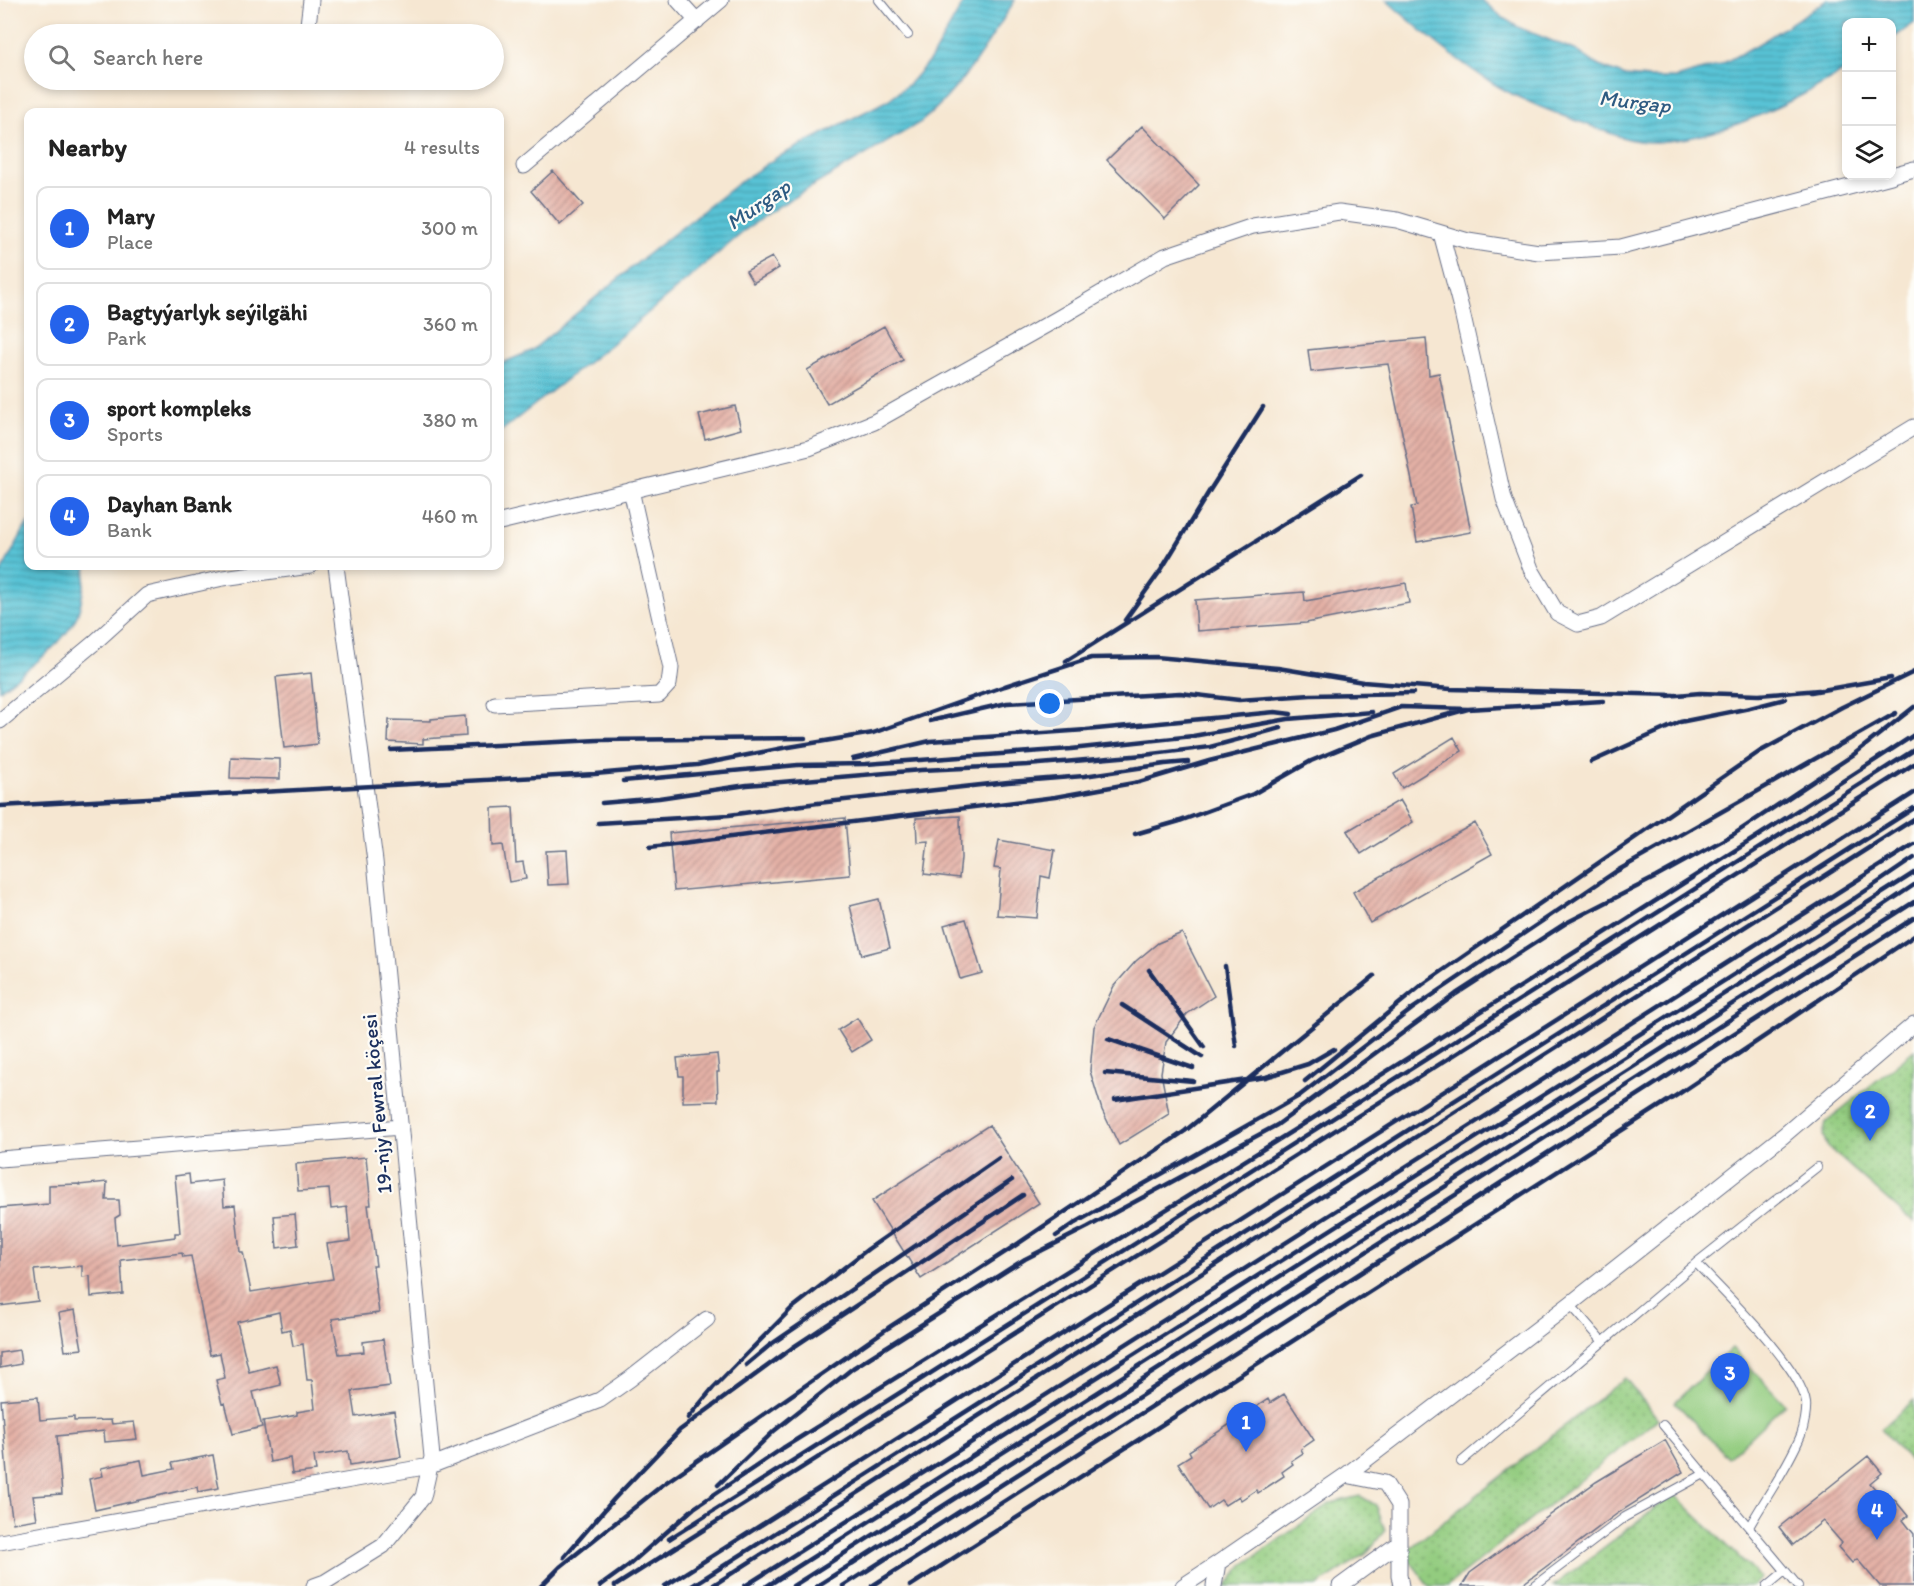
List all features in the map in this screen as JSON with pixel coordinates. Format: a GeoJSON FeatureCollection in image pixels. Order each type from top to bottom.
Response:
{"type":"FeatureCollection","features":[{"type":"Feature","properties":{"kind":"street"},"geometry":{"type":"LineString","coordinates":[[308,24],[310,0]]}},
{"type":"Feature","properties":{"kind":"street"},"geometry":{"type":"LineString","coordinates":[[678,0],[697,21]]}},
{"type":"Feature","properties":{"kind":"street"},"geometry":{"type":"LineString","coordinates":[[524,166],[721,0]]}},
{"type":"Feature","properties":{"kind":"street"},"geometry":{"type":"LineString","coordinates":[[1896,174],[1914,169]]}},
{"type":"Feature","properties":{"kind":"street"},"geometry":{"type":"LineString","coordinates":[[504,521],[809,448],[874,422],[1166,256],[1253,226],[1339,212],[1397,220],[1468,241],[1539,252],[1621,247],[1872,180]]}},
{"type":"Feature","properties":{"kind":"street"},"geometry":{"type":"LineString","coordinates":[[1441,233],[1461,308],[1504,499],[1531,569],[1557,613],[1578,624],[1601,618],[1914,426]]}},
{"type":"Feature","properties":{"kind":"street"},"geometry":{"type":"LineString","coordinates":[[495,704],[659,695],[669,684],[671,668],[631,490]]}},
{"type":"Feature","properties":{"kind":"street"},"geometry":{"type":"LineString","coordinates":[[0,721],[94,643],[147,595],[223,578],[281,570]]}},
{"type":"Feature","properties":{"kind":"street","name":"19-njy Fewral köçesi"},"geometry":{"type":"LineString","coordinates":[[314,1586],[325,1582],[383,1546],[423,1497],[432,1457],[375,861],[337,570]]}},
{"type":"Feature","properties":{"kind":"street"},"geometry":{"type":"LineString","coordinates":[[1183,1586],[1346,1475],[1570,1304],[1783,1136],[1914,1024]]}},
{"type":"Feature","properties":{"kind":"street"},"geometry":{"type":"LineString","coordinates":[[0,1159],[400,1127]]}},
{"type":"Feature","properties":{"kind":"street"},"geometry":{"type":"LineString","coordinates":[[0,1542],[430,1466],[600,1400],[707,1318]]}},
{"type":"Feature","properties":{"kind":"street"},"geometry":{"type":"LineString","coordinates":[[1346,1475],[1385,1483],[1399,1505],[1401,1586]]}},
{"type":"Feature","properties":{"kind":"street"},"geometry":{"type":"LineString","coordinates":[[1340,1586],[1399,1543]]}},
{"type":"Feature","properties":{"kind":"street"},"geometry":{"type":"LineString","coordinates":[[1214,1586],[1218,1563]]}},
{"type":"Feature","properties":{"kind":"lane"},"geometry":{"type":"LineString","coordinates":[[879,0],[908,35]]}},
{"type":"Feature","properties":{"kind":"lane"},"geometry":{"type":"LineString","coordinates":[[1461,1462],[1696,1263],[1817,1167]]}},
{"type":"Feature","properties":{"kind":"lane"},"geometry":{"type":"LineString","coordinates":[[1696,1263],[1765,1337],[1798,1380],[1806,1404],[1802,1433],[1749,1527]]}},
{"type":"Feature","properties":{"kind":"lane"},"geometry":{"type":"LineString","coordinates":[[1570,1304],[1603,1342]]}},
{"type":"Feature","properties":{"kind":"lane"},"geometry":{"type":"LineString","coordinates":[[1664,1425],[1798,1586]]}},
{"type":"Feature","properties":{"kind":"lane"},"geometry":{"type":"LineString","coordinates":[[1534,1586],[1625,1517],[1704,1474]]}},
{"type":"Feature","properties":{"kind":"lane"},"geometry":{"type":"LineString","coordinates":[[1767,1586],[1785,1571]]}},
{"type":"Feature","properties":{"kind":"green space"},"geometry":{"type":"Polygon","coordinates":[[[1914,1050],[1914,1223],[1827,1146],[1823,1135],[1826,1122],[1914,1050]]]}},
{"type":"Feature","properties":{"kind":"green space"},"geometry":{"type":"Polygon","coordinates":[[[1732,1348],[1785,1404],[1728,1458],[1675,1402],[1732,1348]]]}},
{"type":"Feature","properties":{"kind":"green space"},"geometry":{"type":"Polygon","coordinates":[[[1625,1378],[1658,1419],[1447,1586],[1429,1586],[1404,1553],[1625,1378]]]}},
{"type":"Feature","properties":{"kind":"green space"},"geometry":{"type":"Polygon","coordinates":[[[1914,1400],[1914,1466],[1881,1429],[1914,1400]]]}},
{"type":"Feature","properties":{"kind":"green space"},"geometry":{"type":"Polygon","coordinates":[[[1674,1494],[1761,1578],[1752,1586],[1553,1586],[1674,1494]]]}},
{"type":"Feature","properties":{"kind":"green space"},"geometry":{"type":"Polygon","coordinates":[[[1360,1496],[1376,1505],[1385,1530],[1366,1554],[1317,1586],[1226,1586],[1243,1565],[1331,1503],[1360,1496]]]}},
{"type":"Feature","properties":{"kind":"water","name":"Murgap"},"geometry":{"type":"Polygon","coordinates":[[[965,0],[1015,0],[973,65],[949,95],[921,122],[779,206],[748,228],[615,341],[504,429],[504,362],[531,351],[737,184],[776,158],[888,100],[909,84],[931,59],[965,0]]]}},
{"type":"Feature","properties":{"kind":"water","name":"Murgap"},"geometry":{"type":"Polygon","coordinates":[[[1386,0],[1482,0],[1503,18],[1520,28],[1577,51],[1599,66],[1625,76],[1676,78],[1720,65],[1762,42],[1827,0],[1914,0],[1914,23],[1896,36],[1896,18],[1842,18],[1842,72],[1803,95],[1730,127],[1706,134],[1656,142],[1629,139],[1612,134],[1539,106],[1505,90],[1480,75],[1386,0]]]}},
{"type":"Feature","properties":{"kind":"water"},"geometry":{"type":"Polygon","coordinates":[[[24,529],[24,570],[86,570],[81,604],[71,627],[43,657],[0,690],[0,574],[24,529]]]}},
{"type":"Feature","properties":{"kind":"building"},"geometry":{"type":"Polygon","coordinates":[[[1142,126],[1199,185],[1165,219],[1107,160],[1142,126]]]}},
{"type":"Feature","properties":{"kind":"building"},"geometry":{"type":"Polygon","coordinates":[[[553,171],[583,205],[560,225],[531,191],[553,171]]]}},
{"type":"Feature","properties":{"kind":"building"},"geometry":{"type":"Polygon","coordinates":[[[772,257],[779,268],[753,283],[746,271],[772,257]]]}},
{"type":"Feature","properties":{"kind":"building"},"geometry":{"type":"Polygon","coordinates":[[[884,326],[903,360],[827,404],[807,370],[884,326]]]}},
{"type":"Feature","properties":{"kind":"building"},"geometry":{"type":"Polygon","coordinates":[[[1426,338],[1429,375],[1439,373],[1471,532],[1417,542],[1411,507],[1417,506],[1388,364],[1311,372],[1308,350],[1426,338]]]}},
{"type":"Feature","properties":{"kind":"building"},"geometry":{"type":"Polygon","coordinates":[[[735,406],[741,429],[705,439],[699,415],[735,406]]]}},
{"type":"Feature","properties":{"kind":"building"},"geometry":{"type":"Polygon","coordinates":[[[1406,583],[1409,603],[1306,623],[1197,631],[1195,600],[1304,592],[1305,601],[1406,583]]]}},
{"type":"Feature","properties":{"kind":"building"},"geometry":{"type":"Polygon","coordinates":[[[311,673],[318,744],[284,748],[276,677],[311,673]]]}},
{"type":"Feature","properties":{"kind":"building"},"geometry":{"type":"Polygon","coordinates":[[[465,716],[466,736],[423,739],[423,744],[388,742],[389,720],[431,721],[431,719],[465,716]]]}},
{"type":"Feature","properties":{"kind":"building"},"geometry":{"type":"Polygon","coordinates":[[[1454,737],[1462,751],[1402,788],[1394,774],[1454,737]]]}},
{"type":"Feature","properties":{"kind":"building"},"geometry":{"type":"Polygon","coordinates":[[[231,757],[280,759],[280,779],[230,778],[231,757]]]}},
{"type":"Feature","properties":{"kind":"building"},"geometry":{"type":"Polygon","coordinates":[[[1400,800],[1413,822],[1361,854],[1347,831],[1400,800]]]}},
{"type":"Feature","properties":{"kind":"building"},"geometry":{"type":"Polygon","coordinates":[[[513,807],[516,863],[523,862],[526,879],[509,882],[503,845],[493,846],[492,808],[513,807]]]}},
{"type":"Feature","properties":{"kind":"building"},"geometry":{"type":"Polygon","coordinates":[[[960,816],[959,878],[924,874],[928,841],[917,842],[916,818],[960,816]]]}},
{"type":"Feature","properties":{"kind":"building"},"geometry":{"type":"Polygon","coordinates":[[[845,818],[850,875],[674,891],[669,833],[845,818]]]}},
{"type":"Feature","properties":{"kind":"building"},"geometry":{"type":"Polygon","coordinates":[[[1475,823],[1492,854],[1370,923],[1353,892],[1475,823]]]}},
{"type":"Feature","properties":{"kind":"building"},"geometry":{"type":"Polygon","coordinates":[[[999,840],[1055,850],[1050,878],[1041,876],[1037,918],[997,915],[1001,869],[994,868],[999,840]]]}},
{"type":"Feature","properties":{"kind":"building"},"geometry":{"type":"Polygon","coordinates":[[[567,850],[569,884],[548,885],[546,851],[567,850]]]}},
{"type":"Feature","properties":{"kind":"building"},"geometry":{"type":"Polygon","coordinates":[[[879,899],[890,948],[862,955],[850,906],[879,899]]]}},
{"type":"Feature","properties":{"kind":"building"},"geometry":{"type":"Polygon","coordinates":[[[966,919],[982,973],[960,979],[944,925],[966,919]]]}},
{"type":"Feature","properties":{"kind":"building"},"geometry":{"type":"Polygon","coordinates":[[[1182,933],[1214,996],[1187,1014],[1166,1042],[1161,1073],[1169,1114],[1119,1145],[1102,1110],[1090,1071],[1094,1027],[1114,986],[1136,961],[1158,943],[1182,933]]]}},
{"type":"Feature","properties":{"kind":"building"},"geometry":{"type":"Polygon","coordinates":[[[857,1018],[871,1040],[852,1052],[838,1030],[857,1018]]]}},
{"type":"Feature","properties":{"kind":"building"},"geometry":{"type":"Polygon","coordinates":[[[717,1054],[718,1101],[683,1102],[683,1076],[679,1076],[677,1058],[717,1054]]]}},
{"type":"Feature","properties":{"kind":"building"},"geometry":{"type":"Polygon","coordinates":[[[989,1125],[1039,1203],[921,1279],[872,1201],[989,1125]]]}},
{"type":"Feature","properties":{"kind":"building"},"geometry":{"type":"Polygon","coordinates":[[[366,1157],[371,1205],[368,1205],[376,1266],[373,1266],[379,1313],[332,1319],[339,1354],[364,1352],[363,1342],[383,1339],[390,1386],[352,1391],[356,1417],[394,1411],[401,1457],[350,1465],[348,1451],[314,1456],[316,1471],[292,1474],[290,1458],[270,1462],[263,1421],[315,1409],[312,1380],[307,1380],[303,1344],[293,1346],[290,1329],[282,1331],[279,1312],[237,1322],[249,1372],[276,1365],[281,1385],[253,1392],[262,1427],[233,1434],[216,1380],[225,1378],[220,1353],[210,1355],[191,1256],[183,1257],[182,1253],[121,1260],[123,1294],[91,1297],[90,1276],[82,1277],[82,1266],[34,1270],[38,1301],[0,1306],[0,1208],[49,1204],[49,1185],[107,1182],[106,1200],[119,1200],[120,1215],[115,1218],[117,1245],[175,1237],[175,1233],[180,1233],[175,1176],[189,1174],[190,1184],[222,1180],[224,1206],[235,1205],[240,1252],[243,1252],[251,1292],[333,1279],[327,1244],[350,1241],[347,1207],[331,1209],[329,1189],[298,1191],[296,1164],[366,1157]]]}},
{"type":"Feature","properties":{"kind":"building"},"geometry":{"type":"Polygon","coordinates":[[[295,1214],[298,1245],[277,1248],[274,1216],[295,1214]]]}},
{"type":"Feature","properties":{"kind":"building"},"geometry":{"type":"Polygon","coordinates":[[[75,1310],[82,1349],[65,1351],[59,1313],[75,1310]]]}},
{"type":"Feature","properties":{"kind":"building"},"geometry":{"type":"Polygon","coordinates":[[[19,1350],[21,1364],[0,1368],[0,1353],[19,1350]]]}},
{"type":"Feature","properties":{"kind":"building"},"geometry":{"type":"Polygon","coordinates":[[[1284,1394],[1314,1440],[1301,1449],[1303,1453],[1291,1461],[1293,1464],[1282,1472],[1284,1476],[1258,1493],[1256,1490],[1241,1500],[1239,1496],[1225,1505],[1221,1500],[1208,1509],[1178,1463],[1191,1455],[1189,1451],[1268,1399],[1270,1403],[1284,1394]]]}},
{"type":"Feature","properties":{"kind":"building"},"geometry":{"type":"Polygon","coordinates":[[[38,1397],[40,1420],[74,1417],[74,1421],[111,1420],[112,1424],[134,1422],[137,1439],[105,1442],[104,1431],[57,1436],[62,1494],[33,1496],[37,1519],[13,1523],[1,1400],[38,1397]]]}},
{"type":"Feature","properties":{"kind":"building"},"geometry":{"type":"Polygon","coordinates":[[[1665,1440],[1683,1472],[1618,1513],[1520,1586],[1462,1586],[1470,1573],[1596,1482],[1665,1440]]]}},
{"type":"Feature","properties":{"kind":"building"},"geometry":{"type":"Polygon","coordinates":[[[213,1455],[219,1488],[198,1492],[197,1487],[95,1510],[89,1479],[103,1476],[101,1468],[141,1460],[144,1475],[174,1469],[172,1463],[213,1455]]]}},
{"type":"Feature","properties":{"kind":"building"},"geometry":{"type":"Polygon","coordinates":[[[1868,1456],[1882,1473],[1870,1483],[1888,1504],[1894,1499],[1908,1516],[1903,1520],[1914,1534],[1914,1586],[1880,1586],[1857,1559],[1852,1563],[1838,1547],[1842,1543],[1823,1521],[1793,1545],[1779,1527],[1868,1456]]]}},
{"type":"Feature","properties":{"kind":"railway"},"geometry":{"type":"LineString","coordinates":[[1125,620],[1161,570],[1263,407]]}},
{"type":"Feature","properties":{"kind":"railway"},"geometry":{"type":"LineString","coordinates":[[1066,661],[1361,475]]}},
{"type":"Feature","properties":{"kind":"railway"},"geometry":{"type":"LineString","coordinates":[[0,806],[595,774],[697,765],[873,733],[1091,658],[1156,657],[1278,668],[1363,682],[1451,689],[1674,695]]}},
{"type":"Feature","properties":{"kind":"railway"},"geometry":{"type":"LineString","coordinates":[[1305,1081],[1422,985],[1759,752],[1842,707],[1914,672]]}},
{"type":"Feature","properties":{"kind":"railway"},"geometry":{"type":"LineString","coordinates":[[1811,692],[1891,678]]}},
{"type":"Feature","properties":{"kind":"railway"},"geometry":{"type":"LineString","coordinates":[[1666,696],[1700,693],[1759,695],[1819,690]]}},
{"type":"Feature","properties":{"kind":"railway"},"geometry":{"type":"LineString","coordinates":[[930,721],[1007,703],[1180,693],[1239,700],[1311,695],[1413,693]]}},
{"type":"Feature","properties":{"kind":"railway"},"geometry":{"type":"LineString","coordinates":[[1591,762],[1680,722],[1785,699]]}},
{"type":"Feature","properties":{"kind":"railway"},"geometry":{"type":"LineString","coordinates":[[1135,834],[1180,821],[1253,794],[1311,761],[1371,736],[1468,709],[1603,701]]}},
{"type":"Feature","properties":{"kind":"railway"},"geometry":{"type":"LineString","coordinates":[[650,847],[1055,797],[1139,782],[1209,761],[1334,730],[1401,707],[1468,709]]}},
{"type":"Feature","properties":{"kind":"railway"},"geometry":{"type":"LineString","coordinates":[[718,1485],[774,1431],[853,1368],[1025,1259],[1277,1125],[1456,994],[1566,923],[1734,834],[1853,755],[1914,707]]}},
{"type":"Feature","properties":{"kind":"railway"},"geometry":{"type":"LineString","coordinates":[[853,759],[930,741],[1086,730],[1275,712],[1291,714]]}},
{"type":"Feature","properties":{"kind":"railway"},"geometry":{"type":"LineString","coordinates":[[623,781],[798,765],[866,764],[1071,749],[1193,736],[1288,719],[1372,712]]}},
{"type":"Feature","properties":{"kind":"railway"},"geometry":{"type":"LineString","coordinates":[[1056,1236],[1299,1096],[1412,1009],[1615,872],[1896,713]]}},
{"type":"Feature","properties":{"kind":"railway"},"geometry":{"type":"LineString","coordinates":[[602,803],[659,798],[747,785],[921,770],[1028,765],[1144,755],[1210,747],[1281,728]]}},
{"type":"Feature","properties":{"kind":"railway"},"geometry":{"type":"LineString","coordinates":[[600,1586],[629,1565],[694,1508],[783,1448],[1310,1120],[1914,735]]}},
{"type":"Feature","properties":{"kind":"railway"},"geometry":{"type":"LineString","coordinates":[[391,750],[598,740],[805,738]]}},
{"type":"Feature","properties":{"kind":"railway"},"geometry":{"type":"LineString","coordinates":[[669,1539],[1914,750]]}},
{"type":"Feature","properties":{"kind":"railway"},"geometry":{"type":"LineString","coordinates":[[598,823],[729,815],[1008,782],[1084,776],[1188,762]]}},
{"type":"Feature","properties":{"kind":"railway"},"geometry":{"type":"LineString","coordinates":[[615,1586],[1914,764]]}},
{"type":"Feature","properties":{"kind":"railway"},"geometry":{"type":"LineString","coordinates":[[665,1586],[1914,793]]}},
{"type":"Feature","properties":{"kind":"railway"},"geometry":{"type":"LineString","coordinates":[[692,1586],[1914,808]]}},
{"type":"Feature","properties":{"kind":"railway"},"geometry":{"type":"LineString","coordinates":[[712,1586],[1914,819]]}},
{"type":"Feature","properties":{"kind":"railway"},"geometry":{"type":"LineString","coordinates":[[745,1586],[1914,844]]}},
{"type":"Feature","properties":{"kind":"railway"},"geometry":{"type":"LineString","coordinates":[[767,1586],[1855,898],[1914,858]]}},
{"type":"Feature","properties":{"kind":"railway"},"geometry":{"type":"LineString","coordinates":[[793,1586],[1914,873]]}},
{"type":"Feature","properties":{"kind":"railway"},"geometry":{"type":"LineString","coordinates":[[817,1586],[1814,952],[1914,885]]}},
{"type":"Feature","properties":{"kind":"railway"},"geometry":{"type":"LineString","coordinates":[[843,1586],[1914,902]]}},
{"type":"Feature","properties":{"kind":"railway"},"geometry":{"type":"LineString","coordinates":[[872,1586],[1914,918]]}},
{"type":"Feature","properties":{"kind":"railway"},"geometry":{"type":"LineString","coordinates":[[910,1586],[1677,1095],[1914,936]]}},
{"type":"Feature","properties":{"kind":"railway"},"geometry":{"type":"LineString","coordinates":[[1225,966],[1236,1046]]}},
{"type":"Feature","properties":{"kind":"railway"},"geometry":{"type":"LineString","coordinates":[[1149,970],[1204,1047]]}},
{"type":"Feature","properties":{"kind":"railway"},"geometry":{"type":"LineString","coordinates":[[541,1586],[560,1567],[665,1483],[888,1328],[1185,1131],[1374,976]]}},
{"type":"Feature","properties":{"kind":"railway"},"geometry":{"type":"LineString","coordinates":[[1122,1005],[1202,1057]]}},
{"type":"Feature","properties":{"kind":"railway"},"geometry":{"type":"LineString","coordinates":[[1108,1039],[1193,1068]]}},
{"type":"Feature","properties":{"kind":"railway"},"geometry":{"type":"LineString","coordinates":[[1115,1100],[1266,1077],[1308,1064],[1334,1049]]}},
{"type":"Feature","properties":{"kind":"railway"},"geometry":{"type":"LineString","coordinates":[[1105,1073],[1193,1081]]}},
{"type":"Feature","properties":{"kind":"railway"},"geometry":{"type":"LineString","coordinates":[[688,1418],[713,1388],[791,1309],[868,1249],[999,1158]]}},
{"type":"Feature","properties":{"kind":"railway"},"geometry":{"type":"LineString","coordinates":[[746,1365],[770,1345],[1012,1180]]}},
{"type":"Feature","properties":{"kind":"railway"},"geometry":{"type":"LineString","coordinates":[[564,1557],[614,1499],[680,1430],[792,1348],[1023,1195]]}},
{"type":"Feature","properties":{"kind":"place","name":"Bagtyýarlyk seýilgähi"},"geometry":{"type":"Point","coordinates":[1870,1141]}},
{"type":"Feature","properties":{"kind":"place","name":"sport kompleks"},"geometry":{"type":"Point","coordinates":[1730,1403]}},
{"type":"Feature","properties":{"kind":"place","name":"Mary"},"geometry":{"type":"Point","coordinates":[1246,1452]}},
{"type":"Feature","properties":{"kind":"place","name":"Dayhan Bank"},"geometry":{"type":"Point","coordinates":[1877,1540]}}]}
